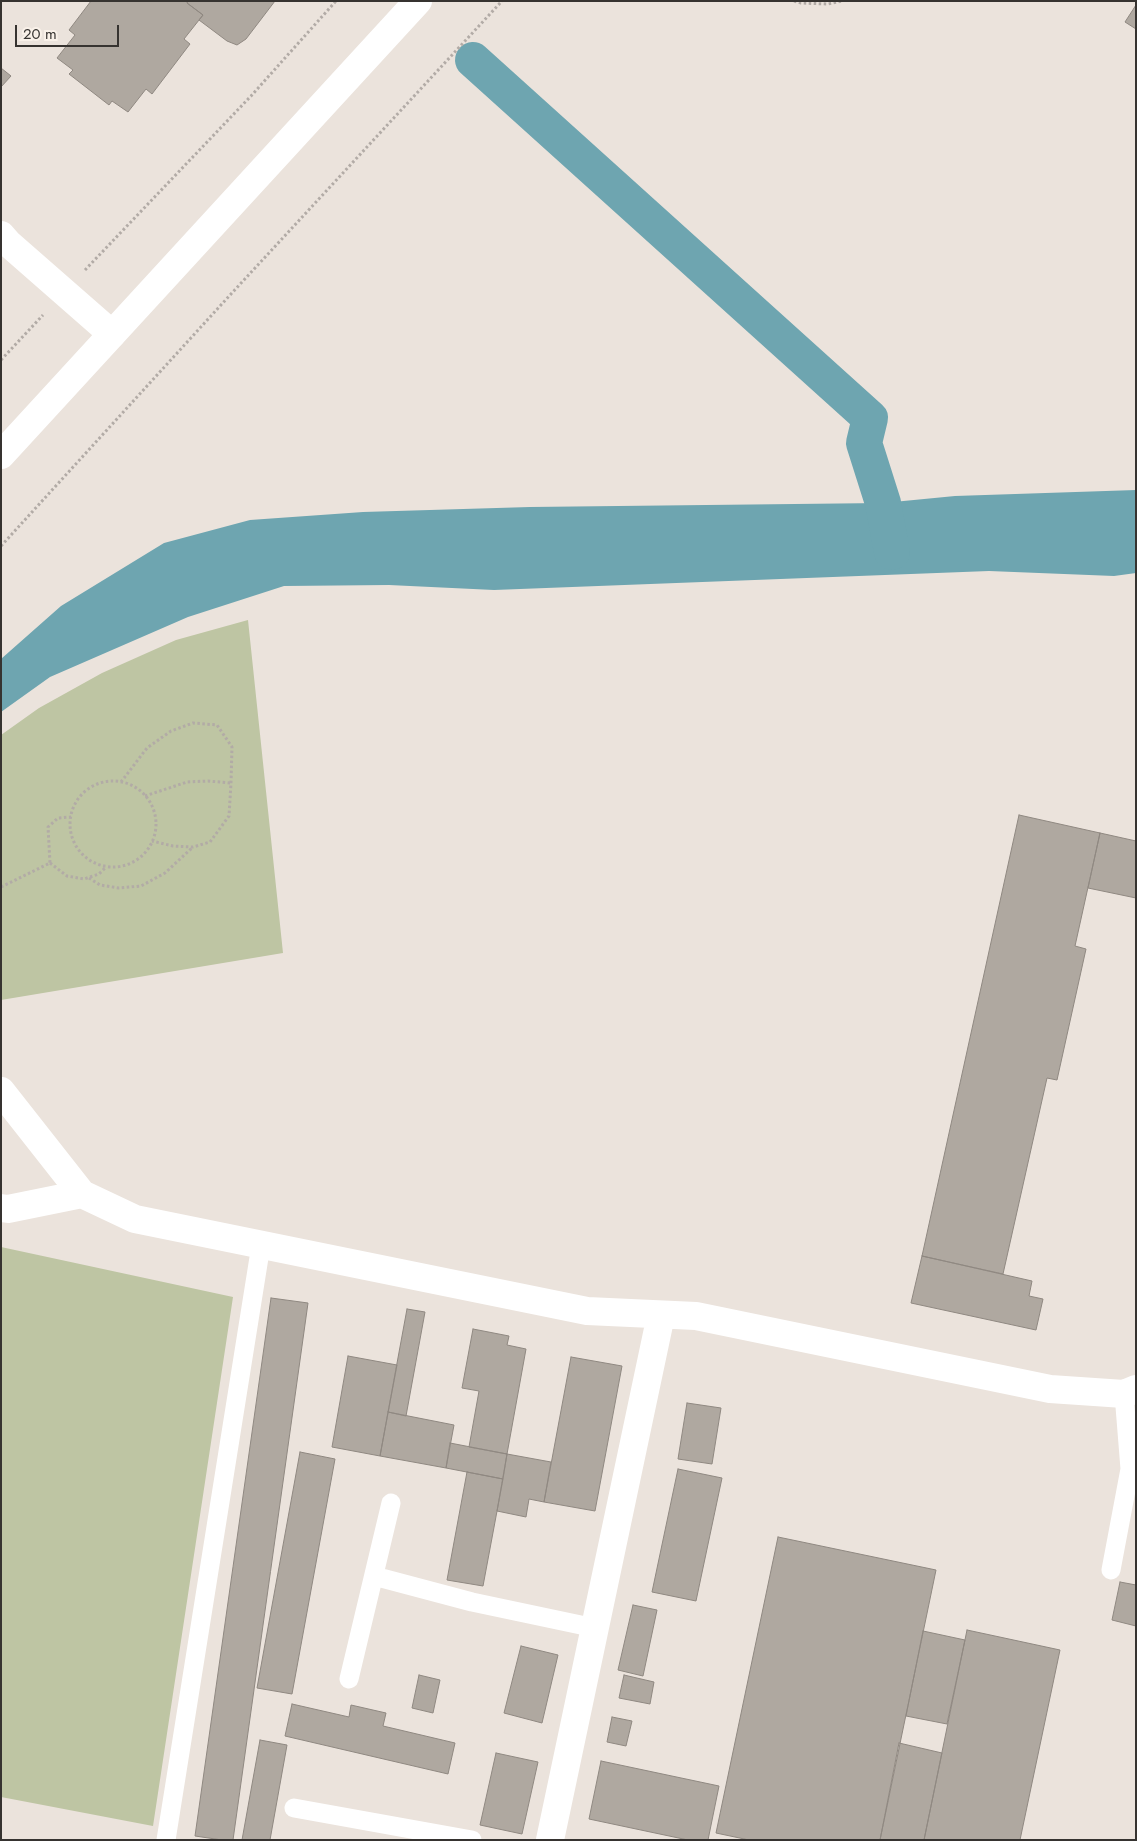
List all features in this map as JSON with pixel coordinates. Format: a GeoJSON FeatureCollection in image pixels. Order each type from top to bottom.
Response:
{"type":"FeatureCollection","features":[{"type":"Feature","properties":{"kind":"street"},"geometry":{"type":"LineString","coordinates":[[1,455],[418,1]]}},
{"type":"Feature","properties":{"kind":"street"},"geometry":{"type":"LineString","coordinates":[[1,235],[112,334]]}},
{"type":"Feature","properties":{"kind":"street"},"geometry":{"type":"LineString","coordinates":[[1,1091],[82,1194],[135,1219],[586,1311],[696,1316],[1050,1389],[1130,1392]]}},
{"type":"Feature","properties":{"kind":"street"},"geometry":{"type":"LineString","coordinates":[[1,1208],[8,1209],[82,1194]]}},
{"type":"Feature","properties":{"kind":"street"},"geometry":{"type":"LineString","coordinates":[[550,1840],[661,1315]]}},
{"type":"Feature","properties":{"kind":"lane"},"geometry":{"type":"LineString","coordinates":[[166,1840],[261,1245]]}},
{"type":"Feature","properties":{"kind":"lane"},"geometry":{"type":"LineString","coordinates":[[1111,1570],[1130,1469],[1130,1392]]}},
{"type":"Feature","properties":{"kind":"lane"},"geometry":{"type":"LineString","coordinates":[[350,1679],[391,1503]]}},
{"type":"Feature","properties":{"kind":"lane"},"geometry":{"type":"LineString","coordinates":[[374,1576],[472,1602],[594,1628]]}},
{"type":"Feature","properties":{"kind":"lane"},"geometry":{"type":"LineString","coordinates":[[294,1808],[472,1840]]}},
{"type":"Feature","properties":{"kind":"path"},"geometry":{"type":"LineString","coordinates":[[1,360],[251,96],[336,1]]}},
{"type":"Feature","properties":{"kind":"path"},"geometry":{"type":"LineString","coordinates":[[1,546],[502,1]]}},
{"type":"Feature","properties":{"kind":"path"},"geometry":{"type":"LineString","coordinates":[[794,1],[828,4],[842,1]]}},
{"type":"Feature","properties":{"kind":"path"},"geometry":{"type":"LineString","coordinates":[[121,782],[147,748],[171,731],[193,723],[217,725],[232,747],[229,816],[210,842],[194,847],[173,846],[152,841]]}},
{"type":"Feature","properties":{"kind":"path"},"geometry":{"type":"LineString","coordinates":[[113,781],[121,782],[141,791],[145,796],[150,802],[155,817],[155,832],[152,841],[141,857],[128,865],[113,867],[98,865],[85,857],[76,846],[71,832],[71,817],[76,803],[85,791],[98,784],[113,781]]}},
{"type":"Feature","properties":{"kind":"path"},"geometry":{"type":"LineString","coordinates":[[145,796],[186,782],[231,783]]}},
{"type":"Feature","properties":{"kind":"path"},"geometry":{"type":"LineString","coordinates":[[71,817],[58,818],[48,827],[50,863],[67,876],[84,879],[99,874],[106,866]]}},
{"type":"Feature","properties":{"kind":"path"},"geometry":{"type":"LineString","coordinates":[[89,878],[100,885],[119,888],[141,886],[165,873],[194,847]]}},
{"type":"Feature","properties":{"kind":"path"},"geometry":{"type":"LineString","coordinates":[[1,887],[50,863]]}},
{"type":"Feature","properties":{"kind":"green space"},"geometry":{"type":"Polygon","coordinates":[[[248,620],[283,953],[1,1000],[1,735],[39,708],[102,673],[176,640],[248,620]]]}},
{"type":"Feature","properties":{"kind":"green space"},"geometry":{"type":"Polygon","coordinates":[[[1,1247],[233,1297],[153,1826],[1,1797],[1,1247]]]}},
{"type":"Feature","properties":{"kind":"water"},"geometry":{"type":"Polygon","coordinates":[[[1136,490],[1136,573],[1114,576],[989,571],[494,590],[389,585],[284,586],[188,617],[50,677],[1,712],[1,659],[61,606],[164,543],[250,520],[363,512],[530,507],[883,503],[955,496],[1136,490]]]}},
{"type":"Feature","properties":{"kind":"building"},"geometry":{"type":"Polygon","coordinates":[[[91,1],[188,1],[187,3],[203,15],[184,39],[190,44],[152,94],[146,89],[128,112],[112,101],[109,105],[69,74],[73,70],[57,58],[75,35],[69,30],[91,1]]]}},
{"type":"Feature","properties":{"kind":"building"},"geometry":{"type":"Polygon","coordinates":[[[188,1],[275,1],[246,39],[237,45],[227,41],[199,20],[203,15],[187,3],[188,1]]]}},
{"type":"Feature","properties":{"kind":"building"},"geometry":{"type":"Polygon","coordinates":[[[1136,5],[1136,29],[1125,22],[1136,5]]]}},
{"type":"Feature","properties":{"kind":"building"},"geometry":{"type":"Polygon","coordinates":[[[1,68],[11,76],[1,87],[1,68]]]}},
{"type":"Feature","properties":{"kind":"building"},"geometry":{"type":"Polygon","coordinates":[[[1019,815],[1100,833],[1075,946],[1086,949],[1057,1080],[1047,1078],[1003,1274],[922,1256],[1019,815]]]}},
{"type":"Feature","properties":{"kind":"building"},"geometry":{"type":"Polygon","coordinates":[[[1100,833],[1136,841],[1136,898],[1088,888],[1100,833]]]}},
{"type":"Feature","properties":{"kind":"building"},"geometry":{"type":"Polygon","coordinates":[[[922,1256],[1032,1281],[1029,1296],[1043,1299],[1036,1330],[911,1303],[922,1256]]]}},
{"type":"Feature","properties":{"kind":"building"},"geometry":{"type":"Polygon","coordinates":[[[271,1298],[308,1303],[233,1840],[222,1840],[195,1836],[271,1298]]]}},
{"type":"Feature","properties":{"kind":"building"},"geometry":{"type":"Polygon","coordinates":[[[407,1309],[425,1312],[406,1416],[388,1412],[407,1309]]]}},
{"type":"Feature","properties":{"kind":"building"},"geometry":{"type":"Polygon","coordinates":[[[473,1329],[509,1336],[507,1345],[526,1349],[507,1454],[469,1447],[479,1391],[462,1388],[473,1329]]]}},
{"type":"Feature","properties":{"kind":"building"},"geometry":{"type":"Polygon","coordinates":[[[348,1356],[397,1365],[380,1456],[332,1447],[348,1356]]]}},
{"type":"Feature","properties":{"kind":"building"},"geometry":{"type":"Polygon","coordinates":[[[571,1357],[622,1366],[595,1511],[544,1502],[571,1357]]]}},
{"type":"Feature","properties":{"kind":"building"},"geometry":{"type":"Polygon","coordinates":[[[687,1403],[721,1408],[712,1464],[678,1459],[687,1403]]]}},
{"type":"Feature","properties":{"kind":"building"},"geometry":{"type":"Polygon","coordinates":[[[388,1412],[454,1425],[446,1468],[380,1456],[388,1412]]]}},
{"type":"Feature","properties":{"kind":"building"},"geometry":{"type":"Polygon","coordinates":[[[450,1443],[507,1454],[503,1479],[446,1468],[450,1443]]]}},
{"type":"Feature","properties":{"kind":"building"},"geometry":{"type":"Polygon","coordinates":[[[300,1452],[335,1459],[292,1694],[257,1688],[300,1452]]]}},
{"type":"Feature","properties":{"kind":"building"},"geometry":{"type":"Polygon","coordinates":[[[507,1454],[551,1462],[544,1502],[529,1499],[526,1517],[497,1511],[507,1454]]]}},
{"type":"Feature","properties":{"kind":"building"},"geometry":{"type":"Polygon","coordinates":[[[678,1469],[722,1478],[696,1601],[652,1592],[678,1469]]]}},
{"type":"Feature","properties":{"kind":"building"},"geometry":{"type":"Polygon","coordinates":[[[467,1472],[503,1479],[483,1586],[447,1580],[467,1472]]]}},
{"type":"Feature","properties":{"kind":"building"},"geometry":{"type":"Polygon","coordinates":[[[778,1537],[936,1570],[880,1840],[749,1840],[716,1833],[778,1537]]]}},
{"type":"Feature","properties":{"kind":"building"},"geometry":{"type":"Polygon","coordinates":[[[1120,1582],[1136,1585],[1136,1626],[1112,1620],[1120,1582]]]}},
{"type":"Feature","properties":{"kind":"building"},"geometry":{"type":"Polygon","coordinates":[[[633,1605],[657,1610],[643,1676],[618,1670],[633,1605]]]}},
{"type":"Feature","properties":{"kind":"building"},"geometry":{"type":"Polygon","coordinates":[[[967,1630],[1060,1650],[1020,1840],[924,1840],[967,1630]]]}},
{"type":"Feature","properties":{"kind":"building"},"geometry":{"type":"Polygon","coordinates":[[[923,1631],[965,1640],[947,1724],[906,1716],[923,1631]]]}},
{"type":"Feature","properties":{"kind":"building"},"geometry":{"type":"Polygon","coordinates":[[[521,1646],[558,1655],[542,1723],[504,1713],[521,1646]]]}},
{"type":"Feature","properties":{"kind":"building"},"geometry":{"type":"Polygon","coordinates":[[[419,1675],[440,1680],[433,1713],[412,1708],[419,1675]]]}},
{"type":"Feature","properties":{"kind":"building"},"geometry":{"type":"Polygon","coordinates":[[[624,1675],[654,1682],[650,1704],[619,1698],[624,1675]]]}},
{"type":"Feature","properties":{"kind":"building"},"geometry":{"type":"Polygon","coordinates":[[[292,1704],[349,1717],[351,1705],[386,1713],[383,1726],[455,1743],[448,1774],[285,1736],[292,1704]]]}},
{"type":"Feature","properties":{"kind":"building"},"geometry":{"type":"Polygon","coordinates":[[[612,1717],[632,1721],[626,1746],[607,1742],[612,1717]]]}},
{"type":"Feature","properties":{"kind":"building"},"geometry":{"type":"Polygon","coordinates":[[[260,1740],[287,1745],[270,1840],[242,1840],[260,1740]]]}},
{"type":"Feature","properties":{"kind":"building"},"geometry":{"type":"Polygon","coordinates":[[[899,1743],[942,1753],[924,1840],[880,1840],[899,1743]]]}},
{"type":"Feature","properties":{"kind":"building"},"geometry":{"type":"Polygon","coordinates":[[[496,1753],[538,1762],[522,1834],[480,1825],[496,1753]]]}},
{"type":"Feature","properties":{"kind":"building"},"geometry":{"type":"Polygon","coordinates":[[[601,1761],[719,1786],[708,1840],[688,1840],[589,1819],[601,1761]]]}},
{"type":"Feature","properties":{"kind":"waterway"},"geometry":{"type":"LineString","coordinates":[[473,60],[870,418],[864,443],[883,503],[892,552]]}}]}
